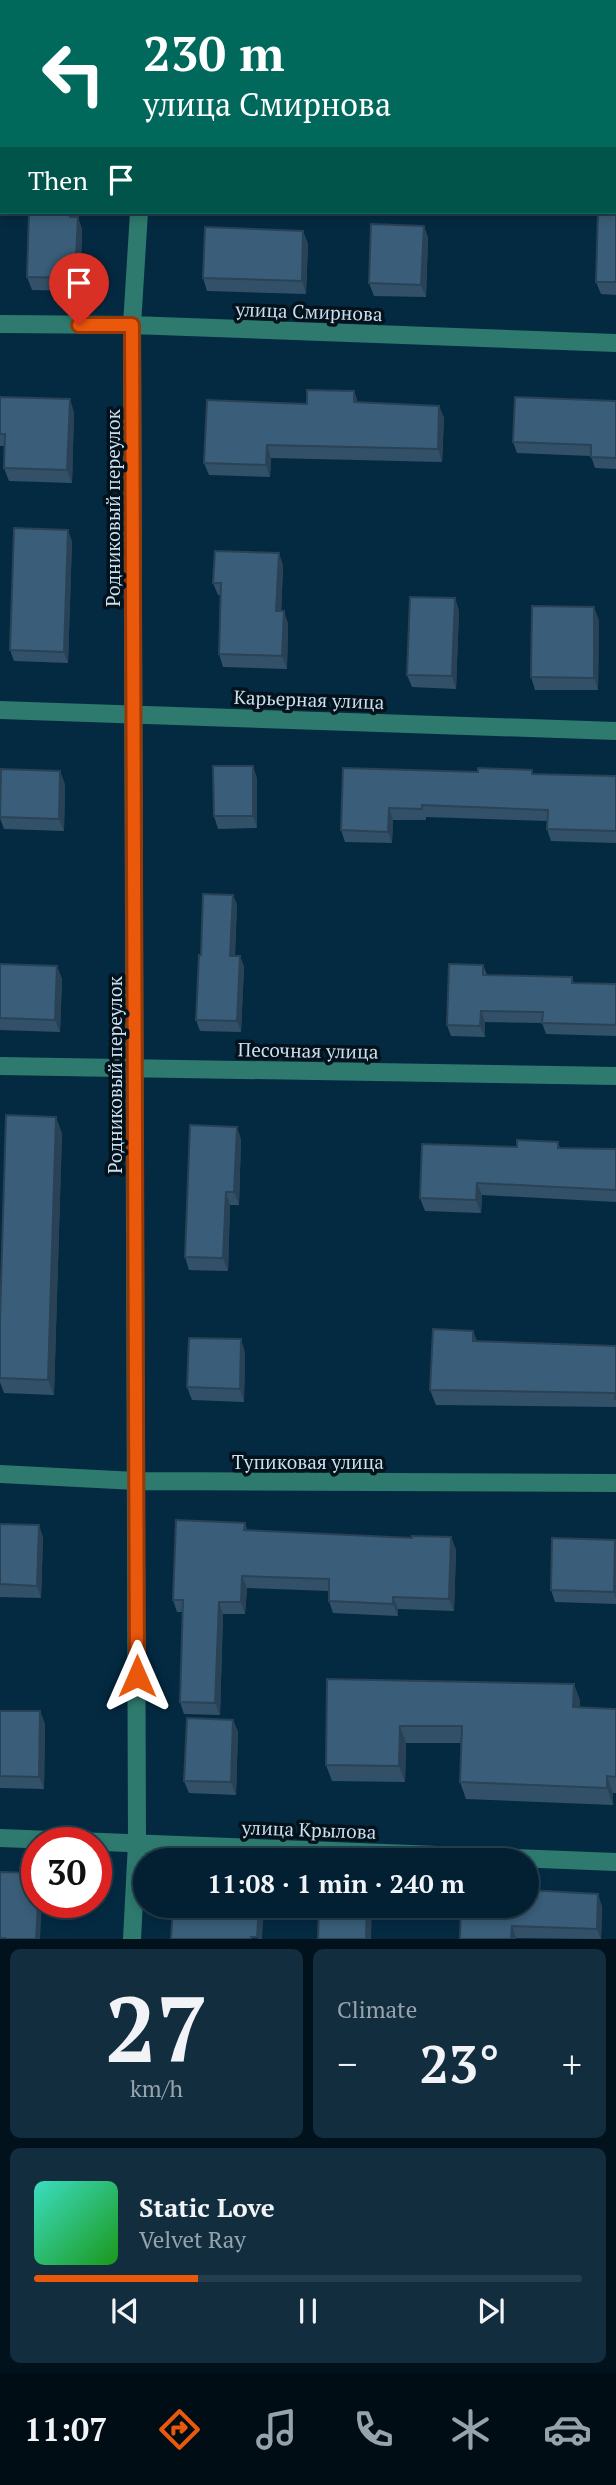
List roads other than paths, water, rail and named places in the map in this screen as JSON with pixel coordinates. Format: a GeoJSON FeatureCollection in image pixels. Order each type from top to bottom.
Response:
{"type":"FeatureCollection","features":[{"type":"Feature","properties":{"kind":"street","name":"Родниковый переулок"},"geometry":{"type":"LineString","coordinates":[[132,1939],[137,1843],[132,325],[139,214]]}},
{"type":"Feature","properties":{"kind":"street","name":"улица Смирнова"},"geometry":{"type":"LineString","coordinates":[[0,324],[132,325],[616,343]]}},
{"type":"Feature","properties":{"kind":"street","name":"Карьерная улица"},"geometry":{"type":"LineString","coordinates":[[0,710],[616,731]]}},
{"type":"Feature","properties":{"kind":"street","name":"Песочная улица"},"geometry":{"type":"LineString","coordinates":[[0,1066],[616,1076]]}},
{"type":"Feature","properties":{"kind":"street","name":"Тупиковая улица"},"geometry":{"type":"LineString","coordinates":[[0,1474],[136,1481],[616,1483]]}},
{"type":"Feature","properties":{"kind":"street","name":"улица Крылова"},"geometry":{"type":"LineString","coordinates":[[0,1838],[616,1862]]}}]}
